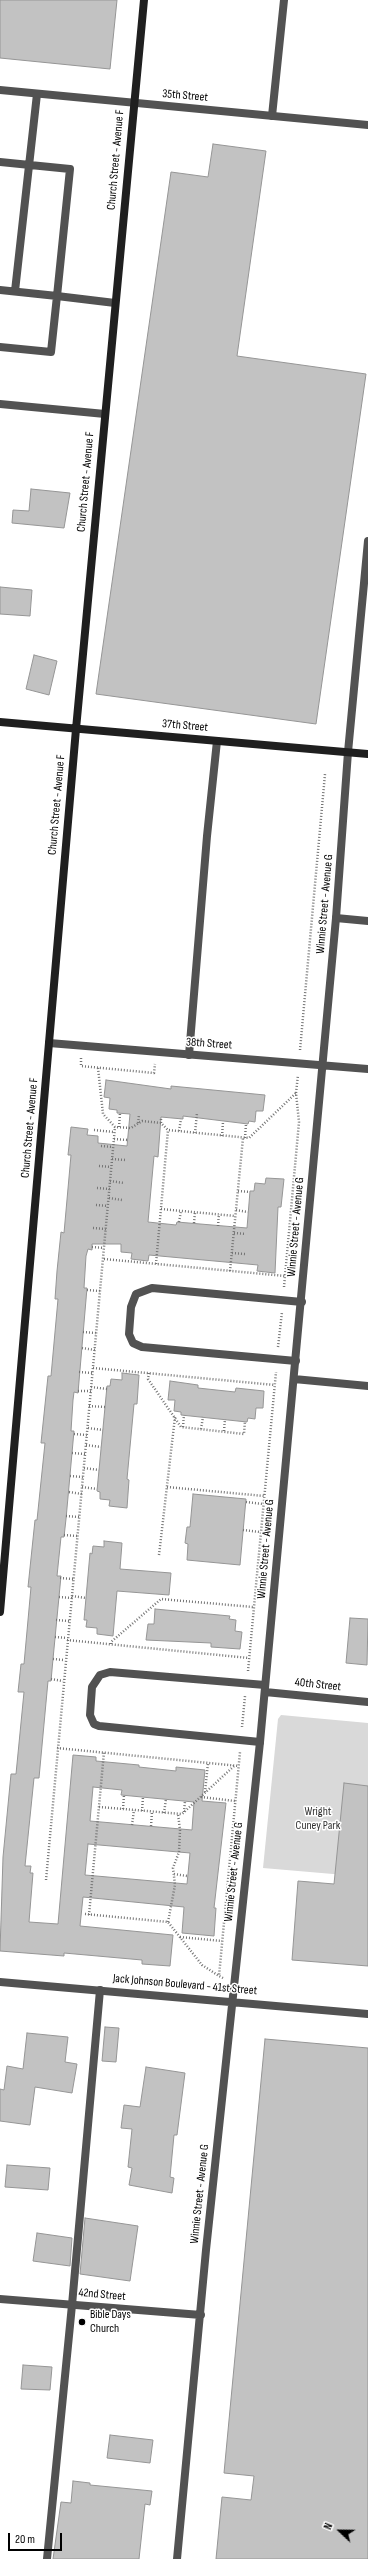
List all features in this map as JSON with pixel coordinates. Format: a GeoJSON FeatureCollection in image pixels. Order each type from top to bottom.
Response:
{"type":"FeatureCollection","features":[{"type":"Feature","properties":{"kind":"street","name":"Church Street - Avenue F"},"geometry":{"type":"LineString","coordinates":[[0,1612],[76,729],[133,103],[144,0]]}},
{"type":"Feature","properties":{"kind":"street"},"geometry":{"type":"LineString","coordinates":[[272,116],[284,0]]}},
{"type":"Feature","properties":{"kind":"street","name":"35th Street"},"geometry":{"type":"LineString","coordinates":[[0,90],[368,125]]}},
{"type":"Feature","properties":{"kind":"street"},"geometry":{"type":"LineString","coordinates":[[15,291],[36,94]]}},
{"type":"Feature","properties":{"kind":"street"},"geometry":{"type":"LineString","coordinates":[[0,162],[70,169],[51,352],[0,347]]}},
{"type":"Feature","properties":{"kind":"street"},"geometry":{"type":"LineString","coordinates":[[0,290],[115,303]]}},
{"type":"Feature","properties":{"kind":"street"},"geometry":{"type":"LineString","coordinates":[[0,404],[105,414]]}},
{"type":"Feature","properties":{"kind":"street","name":"Winnie Street - Avenue G"},"geometry":{"type":"LineString","coordinates":[[177,2559],[232,2000],[260,1742],[302,1302],[336,918],[348,752],[368,541]]}},
{"type":"Feature","properties":{"kind":"street","name":"37th Street"},"geometry":{"type":"LineString","coordinates":[[0,722],[368,754]]}},
{"type":"Feature","properties":{"kind":"street"},"geometry":{"type":"LineString","coordinates":[[189,1055],[217,741]]}},
{"type":"Feature","properties":{"kind":"street"},"geometry":{"type":"LineString","coordinates":[[336,918],[368,921]]}},
{"type":"Feature","properties":{"kind":"street","name":"38th Street"},"geometry":{"type":"LineString","coordinates":[[49,1043],[368,1069]]}},
{"type":"Feature","properties":{"kind":"street"},"geometry":{"type":"LineString","coordinates":[[296,1361],[137,1345],[129,1334],[131,1307],[136,1294],[152,1288],[302,1302]]}},
{"type":"Feature","properties":{"kind":"street"},"geometry":{"type":"LineString","coordinates":[[294,1379],[368,1386]]}},
{"type":"Feature","properties":{"kind":"street","name":"40th Street"},"geometry":{"type":"LineString","coordinates":[[260,1742],[99,1726],[94,1724],[90,1716],[92,1687],[100,1675],[110,1672],[247,1683],[265,1688],[368,1702]]}},
{"type":"Feature","properties":{"kind":"street","name":"Jack Johnson Boulevard - 41st Street"},"geometry":{"type":"LineString","coordinates":[[0,1982],[232,2000],[368,2014]]}},
{"type":"Feature","properties":{"kind":"street"},"geometry":{"type":"LineString","coordinates":[[47,2559],[72,2305],[100,1990]]}},
{"type":"Feature","properties":{"kind":"street","name":"42nd Street"},"geometry":{"type":"LineString","coordinates":[[0,2299],[201,2315]]}},
{"type":"Feature","properties":{"kind":"path"},"geometry":{"type":"LineString","coordinates":[[219,1976],[299,1122],[296,1093],[326,774]]}},
{"type":"Feature","properties":{"kind":"path"},"geometry":{"type":"LineString","coordinates":[[82,1046],[81,1066],[154,1073],[156,1052]]}},
{"type":"Feature","properties":{"kind":"path"},"geometry":{"type":"LineString","coordinates":[[98,1068],[103,1114],[115,1127],[131,1128],[142,1121],[161,1122]]}},
{"type":"Feature","properties":{"kind":"path"},"geometry":{"type":"LineString","coordinates":[[161,1117],[161,1122],[168,1130],[249,1138],[296,1093]]}},
{"type":"Feature","properties":{"kind":"path"},"geometry":{"type":"LineString","coordinates":[[119,1127],[120,1113]]}},
{"type":"Feature","properties":{"kind":"path"},"geometry":{"type":"LineString","coordinates":[[195,1133],[197,1113]]}},
{"type":"Feature","properties":{"kind":"path"},"geometry":{"type":"LineString","coordinates":[[138,1124],[139,1115]]}},
{"type":"Feature","properties":{"kind":"path"},"geometry":{"type":"LineString","coordinates":[[179,1131],[180,1119]]}},
{"type":"Feature","properties":{"kind":"path"},"geometry":{"type":"LineString","coordinates":[[222,1136],[223,1122]]}},
{"type":"Feature","properties":{"kind":"path"},"geometry":{"type":"LineString","coordinates":[[230,1271],[246,1124]]}},
{"type":"Feature","properties":{"kind":"path"},"geometry":{"type":"LineString","coordinates":[[46,1880],[64,1660],[70,1621],[115,1127]]}},
{"type":"Feature","properties":{"kind":"path"},"geometry":{"type":"LineString","coordinates":[[94,1130],[114,1132]]}},
{"type":"Feature","properties":{"kind":"path"},"geometry":{"type":"LineString","coordinates":[[156,1264],[168,1130]]}},
{"type":"Feature","properties":{"kind":"path"},"geometry":{"type":"LineString","coordinates":[[114,1139],[128,1140]]}},
{"type":"Feature","properties":{"kind":"path"},"geometry":{"type":"LineString","coordinates":[[101,1146],[113,1147]]}},
{"type":"Feature","properties":{"kind":"path"},"geometry":{"type":"LineString","coordinates":[[112,1159],[126,1160]]}},
{"type":"Feature","properties":{"kind":"path"},"geometry":{"type":"LineString","coordinates":[[99,1166],[111,1167]]}},
{"type":"Feature","properties":{"kind":"path"},"geometry":{"type":"LineString","coordinates":[[110,1181],[124,1183]]}},
{"type":"Feature","properties":{"kind":"path"},"geometry":{"type":"LineString","coordinates":[[97,1188],[110,1189]]}},
{"type":"Feature","properties":{"kind":"path"},"geometry":{"type":"LineString","coordinates":[[238,1191],[250,1192]]}},
{"type":"Feature","properties":{"kind":"path"},"geometry":{"type":"LineString","coordinates":[[109,1198],[122,1200]]}},
{"type":"Feature","properties":{"kind":"path"},"geometry":{"type":"LineString","coordinates":[[96,1205],[108,1206]]}},
{"type":"Feature","properties":{"kind":"path"},"geometry":{"type":"LineString","coordinates":[[161,1209],[235,1216]]}},
{"type":"Feature","properties":{"kind":"path"},"geometry":{"type":"LineString","coordinates":[[236,1210],[248,1212]]}},
{"type":"Feature","properties":{"kind":"path"},"geometry":{"type":"LineString","coordinates":[[179,1222],[181,1211]]}},
{"type":"Feature","properties":{"kind":"path"},"geometry":{"type":"LineString","coordinates":[[194,1223],[195,1212]]}},
{"type":"Feature","properties":{"kind":"path"},"geometry":{"type":"LineString","coordinates":[[218,1226],[219,1214]]}},
{"type":"Feature","properties":{"kind":"path"},"geometry":{"type":"LineString","coordinates":[[94,1228],[106,1229]]}},
{"type":"Feature","properties":{"kind":"path"},"geometry":{"type":"LineString","coordinates":[[234,1233],[246,1234]]}},
{"type":"Feature","properties":{"kind":"path"},"geometry":{"type":"LineString","coordinates":[[92,1247],[104,1248]]}},
{"type":"Feature","properties":{"kind":"path"},"geometry":{"type":"LineString","coordinates":[[232,1252],[245,1254]]}},
{"type":"Feature","properties":{"kind":"path"},"geometry":{"type":"LineString","coordinates":[[104,1259],[285,1276]]}},
{"type":"Feature","properties":{"kind":"path"},"geometry":{"type":"LineString","coordinates":[[87,1290],[100,1291]]}},
{"type":"Feature","properties":{"kind":"path"},"geometry":{"type":"LineString","coordinates":[[83,1332],[96,1333]]}},
{"type":"Feature","properties":{"kind":"path"},"geometry":{"type":"LineString","coordinates":[[82,1348],[95,1350]]}},
{"type":"Feature","properties":{"kind":"path"},"geometry":{"type":"LineString","coordinates":[[93,1368],[275,1385]]}},
{"type":"Feature","properties":{"kind":"path"},"geometry":{"type":"LineString","coordinates":[[80,1372],[93,1373]]}},
{"type":"Feature","properties":{"kind":"path"},"geometry":{"type":"LineString","coordinates":[[148,1373],[148,1379],[183,1427],[244,1434],[245,1421]]}},
{"type":"Feature","properties":{"kind":"path"},"geometry":{"type":"LineString","coordinates":[[91,1387],[107,1389]]}},
{"type":"Feature","properties":{"kind":"path"},"geometry":{"type":"LineString","coordinates":[[78,1391],[91,1391]]}},
{"type":"Feature","properties":{"kind":"path"},"geometry":{"type":"LineString","coordinates":[[89,1406],[105,1408]]}},
{"type":"Feature","properties":{"kind":"path"},"geometry":{"type":"LineString","coordinates":[[183,1427],[184,1415]]}},
{"type":"Feature","properties":{"kind":"path"},"geometry":{"type":"LineString","coordinates":[[159,1556],[175,1417]]}},
{"type":"Feature","properties":{"kind":"path"},"geometry":{"type":"LineString","coordinates":[[202,1429],[203,1417]]}},
{"type":"Feature","properties":{"kind":"path"},"geometry":{"type":"LineString","coordinates":[[224,1431],[225,1419]]}},
{"type":"Feature","properties":{"kind":"path"},"geometry":{"type":"LineString","coordinates":[[88,1428],[103,1430]]}},
{"type":"Feature","properties":{"kind":"path"},"geometry":{"type":"LineString","coordinates":[[74,1434],[87,1435]]}},
{"type":"Feature","properties":{"kind":"path"},"geometry":{"type":"LineString","coordinates":[[86,1445],[101,1447]]}},
{"type":"Feature","properties":{"kind":"path"},"geometry":{"type":"LineString","coordinates":[[72,1453],[85,1454]]}},
{"type":"Feature","properties":{"kind":"path"},"geometry":{"type":"LineString","coordinates":[[84,1468],[99,1470]]}},
{"type":"Feature","properties":{"kind":"path"},"geometry":{"type":"LineString","coordinates":[[70,1476],[83,1477]]}},
{"type":"Feature","properties":{"kind":"path"},"geometry":{"type":"LineString","coordinates":[[82,1487],[97,1489]]}},
{"type":"Feature","properties":{"kind":"path"},"geometry":{"type":"LineString","coordinates":[[167,1487],[264,1496]]}},
{"type":"Feature","properties":{"kind":"path"},"geometry":{"type":"LineString","coordinates":[[69,1492],[82,1494]]}},
{"type":"Feature","properties":{"kind":"path"},"geometry":{"type":"LineString","coordinates":[[246,1502],[263,1504]]}},
{"type":"Feature","properties":{"kind":"path"},"geometry":{"type":"LineString","coordinates":[[66,1516],[79,1517]]}},
{"type":"Feature","properties":{"kind":"path"},"geometry":{"type":"LineString","coordinates":[[243,1530],[260,1532]]}},
{"type":"Feature","properties":{"kind":"path"},"geometry":{"type":"LineString","coordinates":[[64,1535],[78,1536]]}},
{"type":"Feature","properties":{"kind":"path"},"geometry":{"type":"LineString","coordinates":[[60,1578],[74,1579]]}},
{"type":"Feature","properties":{"kind":"path"},"geometry":{"type":"LineString","coordinates":[[59,1596],[86,1598]]}},
{"type":"Feature","properties":{"kind":"path"},"geometry":{"type":"LineString","coordinates":[[111,1645],[111,1642],[161,1599],[253,1607]]}},
{"type":"Feature","properties":{"kind":"path"},"geometry":{"type":"LineString","coordinates":[[56,1620],[70,1621]]}},
{"type":"Feature","properties":{"kind":"path"},"geometry":{"type":"LineString","coordinates":[[55,1636],[111,1645],[249,1658]]}},
{"type":"Feature","properties":{"kind":"path"},"geometry":{"type":"LineString","coordinates":[[53,1659],[64,1660]]}},
{"type":"Feature","properties":{"kind":"path"},"geometry":{"type":"LineString","coordinates":[[51,1679],[63,1681]]}},
{"type":"Feature","properties":{"kind":"path"},"geometry":{"type":"LineString","coordinates":[[57,1748],[239,1766]]}},
{"type":"Feature","properties":{"kind":"path"},"geometry":{"type":"LineString","coordinates":[[104,1752],[87,1914],[168,1922],[202,1965],[234,1984]]}},
{"type":"Feature","properties":{"kind":"path"},"geometry":{"type":"LineString","coordinates":[[205,1793],[208,1763]]}},
{"type":"Feature","properties":{"kind":"path"},"geometry":{"type":"LineString","coordinates":[[99,1807],[178,1814],[184,1813],[234,1765]]}},
{"type":"Feature","properties":{"kind":"path"},"geometry":{"type":"LineString","coordinates":[[122,1809],[124,1795]]}},
{"type":"Feature","properties":{"kind":"path"},"geometry":{"type":"LineString","coordinates":[[142,1811],[143,1797]]}},
{"type":"Feature","properties":{"kind":"path"},"geometry":{"type":"LineString","coordinates":[[200,1797],[235,1801]]}},
{"type":"Feature","properties":{"kind":"path"},"geometry":{"type":"LineString","coordinates":[[164,1813],[166,1799]]}},
{"type":"Feature","properties":{"kind":"path"},"geometry":{"type":"LineString","coordinates":[[184,1813],[185,1801]]}},
{"type":"Feature","properties":{"kind":"path"},"geometry":{"type":"LineString","coordinates":[[132,1825],[134,1810]]}},
{"type":"Feature","properties":{"kind":"path"},"geometry":{"type":"LineString","coordinates":[[151,1826],[152,1812]]}},
{"type":"Feature","properties":{"kind":"path"},"geometry":{"type":"LineString","coordinates":[[168,1922],[173,1906],[174,1874],[180,1837],[178,1814]]}},
{"type":"Feature","properties":{"kind":"path"},"geometry":{"type":"LineString","coordinates":[[174,1874],[187,1876]]}},
{"type":"Feature","properties":{"kind":"path"},"geometry":{"type":"LineString","coordinates":[[180,1937],[222,1941]]}},
{"type":"Feature","properties":{"kind":"green space","name":"Wright Cuney Park"},"geometry":{"type":"Polygon","coordinates":[[[281,1715],[368,1723],[368,1877],[263,1868],[278,1719],[281,1715]]]}},
{"type":"Feature","properties":{"kind":"building"},"geometry":{"type":"Polygon","coordinates":[[[0,0],[117,0],[110,69],[0,58],[0,0]]]}},
{"type":"Feature","properties":{"kind":"building"},"geometry":{"type":"Polygon","coordinates":[[[213,144],[266,151],[237,356],[366,374],[316,724],[96,694],[171,172],[208,177],[213,144]]]}},
{"type":"Feature","properties":{"kind":"building"},"geometry":{"type":"Polygon","coordinates":[[[31,489],[70,493],[64,528],[12,523],[13,510],[29,511],[31,489]]]}},
{"type":"Feature","properties":{"kind":"building"},"geometry":{"type":"Polygon","coordinates":[[[0,587],[32,590],[30,616],[0,614],[0,587]]]}},
{"type":"Feature","properties":{"kind":"building"},"geometry":{"type":"Polygon","coordinates":[[[34,655],[57,661],[49,695],[26,689],[34,655]]]}},
{"type":"Feature","properties":{"kind":"building"},"geometry":{"type":"Polygon","coordinates":[[[106,1080],[171,1089],[171,1086],[265,1095],[263,1111],[256,1111],[255,1122],[249,1121],[248,1124],[183,1116],[183,1119],[161,1117],[158,1157],[154,1156],[148,1222],[176,1225],[177,1222],[247,1228],[250,1191],[254,1191],[255,1183],[265,1184],[266,1178],[284,1179],[281,1207],[278,1207],[275,1273],[257,1271],[258,1265],[149,1255],[148,1261],[131,1259],[132,1253],[121,1252],[121,1244],[92,1244],[92,1250],[88,1249],[86,1256],[84,1288],[87,1288],[78,1393],[74,1392],[73,1400],[71,1431],[74,1431],[64,1537],[61,1537],[57,1576],[61,1576],[51,1681],[48,1681],[39,1778],[34,1778],[25,1866],[31,1866],[30,1873],[33,1873],[29,1922],[58,1924],[73,1755],[96,1757],[96,1761],[139,1765],[139,1767],[176,1771],[176,1767],[205,1770],[202,1801],[226,1803],[214,1908],[216,1908],[214,1936],[182,1933],[184,1907],[83,1897],[80,1926],[173,1935],[170,1966],[142,1964],[142,1960],[64,1953],[64,1956],[0,1951],[3,1857],[11,1774],[16,1774],[24,1692],[18,1692],[21,1664],[24,1664],[31,1587],[28,1587],[45,1443],[41,1443],[48,1376],[51,1376],[58,1299],[55,1299],[57,1271],[61,1232],[64,1233],[71,1155],[68,1155],[71,1127],[88,1129],[87,1135],[98,1136],[98,1143],[127,1146],[130,1114],[117,1113],[117,1110],[109,1109],[110,1098],[104,1097],[106,1080]],[[93,1787],[90,1821],[192,1830],[194,1802],[121,1795],[122,1790],[93,1787]],[[88,1844],[85,1875],[187,1884],[190,1853],[88,1844]]]}},
{"type":"Feature","properties":{"kind":"building"},"geometry":{"type":"Polygon","coordinates":[[[122,1373],[139,1375],[137,1404],[134,1404],[127,1479],[129,1480],[127,1508],[109,1506],[110,1500],[100,1499],[100,1492],[97,1491],[107,1386],[110,1386],[111,1379],[122,1380],[122,1373]]]}},
{"type":"Feature","properties":{"kind":"building"},"geometry":{"type":"Polygon","coordinates":[[[170,1381],[198,1385],[198,1388],[235,1392],[236,1388],[264,1391],[263,1408],[256,1408],[255,1419],[248,1418],[247,1422],[181,1415],[181,1412],[174,1411],[175,1400],[168,1400],[170,1381]]]}},
{"type":"Feature","properties":{"kind":"building"},"geometry":{"type":"Polygon","coordinates":[[[193,1494],[246,1499],[240,1565],[187,1560],[188,1544],[185,1543],[187,1527],[190,1527],[193,1494]]]}},
{"type":"Feature","properties":{"kind":"building"},"geometry":{"type":"Polygon","coordinates":[[[104,1541],[122,1543],[120,1569],[171,1573],[169,1595],[117,1591],[113,1636],[97,1634],[97,1628],[86,1627],[87,1620],[84,1620],[90,1553],[92,1554],[93,1546],[104,1547],[104,1541]]]}},
{"type":"Feature","properties":{"kind":"building"},"geometry":{"type":"Polygon","coordinates":[[[155,1609],[230,1616],[229,1619],[236,1620],[235,1631],[242,1632],[240,1649],[211,1647],[211,1643],[146,1640],[148,1624],[154,1624],[155,1609]]]}},
{"type":"Feature","properties":{"kind":"building"},"geometry":{"type":"Polygon","coordinates":[[[350,1618],[368,1619],[367,1665],[346,1663],[350,1618]]]}},
{"type":"Feature","properties":{"kind":"building"},"geometry":{"type":"Polygon","coordinates":[[[344,1783],[368,1786],[368,1966],[292,1960],[298,1881],[334,1884],[344,1783]]]}},
{"type":"Feature","properties":{"kind":"building"},"geometry":{"type":"Polygon","coordinates":[[[105,2027],[119,2028],[116,2062],[102,2061],[105,2027]]]}},
{"type":"Feature","properties":{"kind":"building"},"geometry":{"type":"Polygon","coordinates":[[[27,2033],[68,2037],[65,2062],[77,2064],[72,2093],[35,2087],[30,2125],[0,2121],[0,2089],[4,2090],[7,2066],[23,2069],[27,2033]]]}},
{"type":"Feature","properties":{"kind":"building"},"geometry":{"type":"Polygon","coordinates":[[[265,2039],[368,2048],[368,2559],[216,2559],[222,2497],[251,2500],[254,2476],[224,2473],[265,2039]]]}},
{"type":"Feature","properties":{"kind":"building"},"geometry":{"type":"Polygon","coordinates":[[[146,2067],[185,2073],[177,2135],[174,2135],[170,2177],[174,2178],[172,2193],[129,2185],[132,2168],[128,2167],[132,2129],[121,2128],[124,2105],[140,2107],[146,2067]]]}},
{"type":"Feature","properties":{"kind":"building"},"geometry":{"type":"Polygon","coordinates":[[[7,2165],[50,2168],[48,2190],[5,2187],[7,2165]]]}},
{"type":"Feature","properties":{"kind":"building"},"geometry":{"type":"Polygon","coordinates":[[[85,2218],[138,2226],[130,2281],[80,2274],[85,2218]]]}},
{"type":"Feature","properties":{"kind":"building"},"geometry":{"type":"Polygon","coordinates":[[[37,2233],[72,2238],[70,2266],[33,2261],[37,2233]]]}},
{"type":"Feature","properties":{"kind":"building"},"geometry":{"type":"Polygon","coordinates":[[[23,2365],[52,2367],[50,2390],[21,2389],[23,2365]]]}},
{"type":"Feature","properties":{"kind":"building"},"geometry":{"type":"Polygon","coordinates":[[[110,2435],[153,2440],[150,2463],[107,2458],[110,2435]]]}},
{"type":"Feature","properties":{"kind":"building"},"geometry":{"type":"Polygon","coordinates":[[[73,2481],[90,2483],[90,2485],[152,2491],[150,2505],[145,2504],[139,2559],[53,2559],[61,2502],[71,2503],[73,2481]]]}},
{"type":"Feature","properties":{"kind":"place","name":"Bible Days Church"},"geometry":{"type":"Point","coordinates":[82,2322]}}]}
